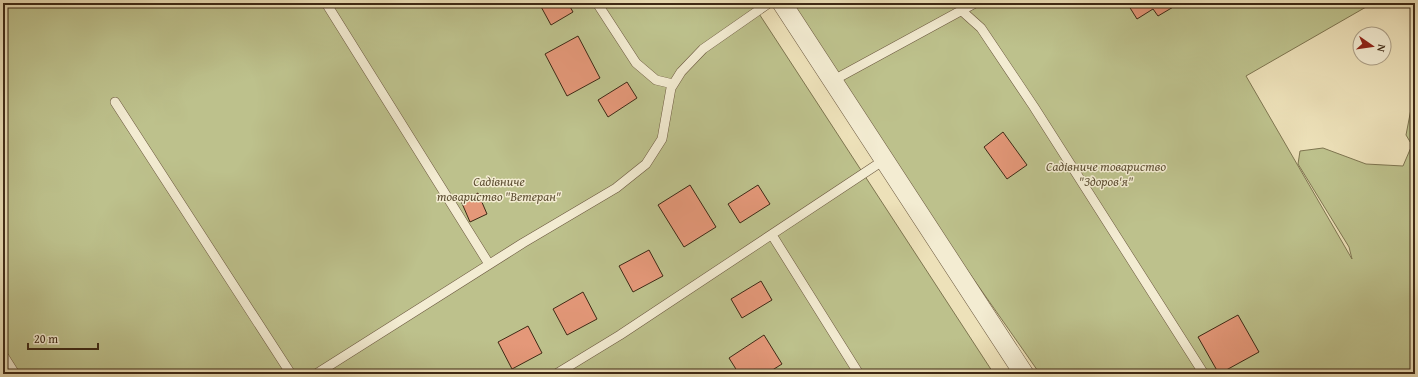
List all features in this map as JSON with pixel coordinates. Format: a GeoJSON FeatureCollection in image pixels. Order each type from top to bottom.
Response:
{"type":"FeatureCollection","features":[{"type":"Feature","properties":{"kind":"street"},"geometry":{"type":"LineString","coordinates":[[782,3],[1024,374]]}},
{"type":"Feature","properties":{"kind":"lane"},"geometry":{"type":"LineString","coordinates":[[326,3],[489,264]]}},
{"type":"Feature","properties":{"kind":"lane"},"geometry":{"type":"LineString","coordinates":[[597,3],[636,64],[656,80],[673,84]]}},
{"type":"Feature","properties":{"kind":"lane"},"geometry":{"type":"LineString","coordinates":[[316,374],[489,264],[616,188],[646,164],[662,139],[671,88],[681,72],[703,49],[769,3]]}},
{"type":"Feature","properties":{"kind":"lane"},"geometry":{"type":"LineString","coordinates":[[832,81],[975,3]]}},
{"type":"Feature","properties":{"kind":"lane"},"geometry":{"type":"LineString","coordinates":[[962,11],[981,28],[1034,107],[1204,374]]}},
{"type":"Feature","properties":{"kind":"lane"},"geometry":{"type":"LineString","coordinates":[[115,102],[291,374]]}},
{"type":"Feature","properties":{"kind":"lane"},"geometry":{"type":"LineString","coordinates":[[556,374],[620,335],[884,160]]}},
{"type":"Feature","properties":{"kind":"lane"},"geometry":{"type":"LineString","coordinates":[[772,235],[859,374]]}},
{"type":"Feature","properties":{"kind":"lane"},"geometry":{"type":"LineString","coordinates":[[3,355],[15,374]]}},
{"type":"Feature","properties":{"kind":"green space","name":"Садівниче товариство \"Ветеран\""},"geometry":{"type":"Polygon","coordinates":[[[3,3],[752,3],[994,374],[3,374],[3,3]]]}},
{"type":"Feature","properties":{"kind":"green space","name":"Садівниче товариство \"Здоров'я\""},"geometry":{"type":"Polygon","coordinates":[[[780,3],[1373,3],[1246,76],[1352,259],[1349,247],[1298,164],[1300,151],[1323,148],[1366,164],[1403,166],[1412,145],[1406,135],[1411,109],[1415,105],[1415,374],[1040,374],[780,3]]]}},
{"type":"Feature","properties":{"kind":"building"},"geometry":{"type":"Polygon","coordinates":[[[539,3],[568,3],[573,12],[551,25],[539,3]]]}},
{"type":"Feature","properties":{"kind":"building"},"geometry":{"type":"Polygon","coordinates":[[[1127,3],[1180,3],[1158,16],[1153,9],[1137,19],[1127,3]]]}},
{"type":"Feature","properties":{"kind":"building"},"geometry":{"type":"Polygon","coordinates":[[[578,36],[600,78],[567,96],[545,54],[578,36]]]}},
{"type":"Feature","properties":{"kind":"building"},"geometry":{"type":"Polygon","coordinates":[[[627,82],[637,98],[608,117],[598,100],[627,82]]]}},
{"type":"Feature","properties":{"kind":"building"},"geometry":{"type":"Polygon","coordinates":[[[1003,132],[1027,165],[1007,179],[984,147],[1003,132]]]}},
{"type":"Feature","properties":{"kind":"building"},"geometry":{"type":"Polygon","coordinates":[[[690,185],[716,227],[684,247],[658,205],[690,185]]]}},
{"type":"Feature","properties":{"kind":"building"},"geometry":{"type":"Polygon","coordinates":[[[758,185],[770,204],[740,223],[728,204],[758,185]]]}},
{"type":"Feature","properties":{"kind":"building"},"geometry":{"type":"Polygon","coordinates":[[[478,193],[487,214],[470,222],[461,201],[478,193]]]}},
{"type":"Feature","properties":{"kind":"building"},"geometry":{"type":"Polygon","coordinates":[[[649,250],[663,276],[633,292],[619,266],[649,250]]]}},
{"type":"Feature","properties":{"kind":"building"},"geometry":{"type":"Polygon","coordinates":[[[761,281],[772,300],[742,318],[731,299],[761,281]]]}},
{"type":"Feature","properties":{"kind":"building"},"geometry":{"type":"Polygon","coordinates":[[[583,292],[597,319],[567,335],[553,309],[583,292]]]}},
{"type":"Feature","properties":{"kind":"building"},"geometry":{"type":"Polygon","coordinates":[[[1238,315],[1259,352],[1219,374],[1198,337],[1238,315]]]}},
{"type":"Feature","properties":{"kind":"building"},"geometry":{"type":"Polygon","coordinates":[[[528,326],[542,353],[512,369],[498,342],[528,326]]]}},
{"type":"Feature","properties":{"kind":"building"},"geometry":{"type":"Polygon","coordinates":[[[764,335],[782,364],[766,374],[739,374],[729,358],[764,335]]]}}]}
